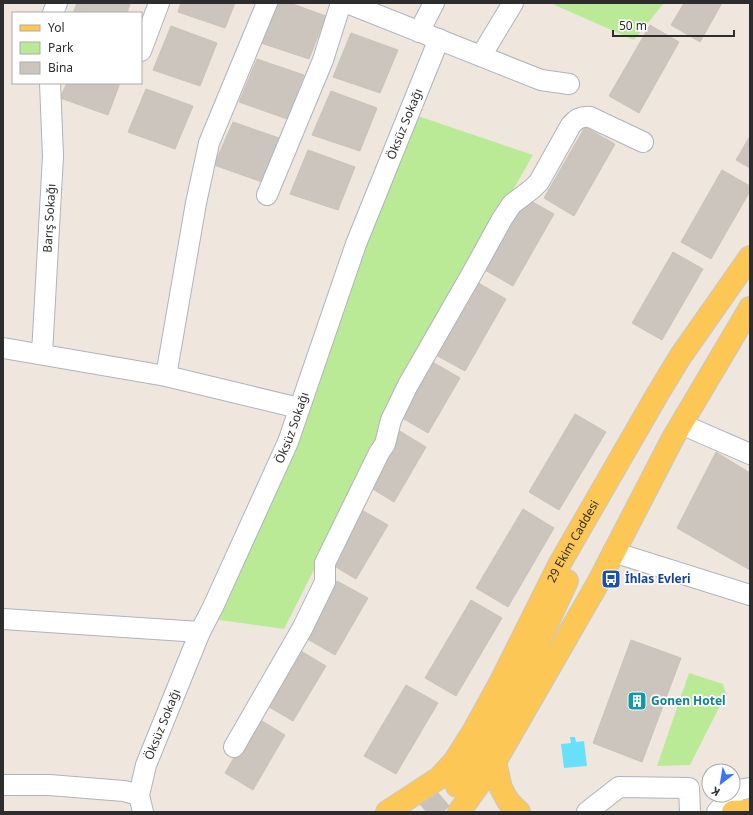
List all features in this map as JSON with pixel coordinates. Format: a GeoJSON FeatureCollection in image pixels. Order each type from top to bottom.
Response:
{"type":"FeatureCollection","features":[{"type":"Feature","properties":{"kind":"main road","name":"29 Ekim Caddesi"},"geometry":{"type":"LineString","coordinates":[[387,812],[439,778],[454,762],[500,683],[559,565],[657,395],[680,358],[750,257]]}},
{"type":"Feature","properties":{"kind":"main road"},"geometry":{"type":"LineString","coordinates":[[459,812],[495,762],[598,583],[681,424],[750,308]]}},
{"type":"Feature","properties":{"kind":"main road"},"geometry":{"type":"LineString","coordinates":[[457,786],[467,775],[480,754],[500,720],[520,680],[596,519],[622,455]]}},
{"type":"Feature","properties":{"kind":"main road"},"geometry":{"type":"LineString","coordinates":[[495,762],[502,788],[508,801],[519,812]]}},
{"type":"Feature","properties":{"kind":"main road"},"geometry":{"type":"LineString","coordinates":[[734,812],[750,811]]}},
{"type":"Feature","properties":{"kind":"street"},"geometry":{"type":"LineString","coordinates":[[54,12],[58,3]]}},
{"type":"Feature","properties":{"kind":"street"},"geometry":{"type":"LineString","coordinates":[[142,48],[159,3]]}},
{"type":"Feature","properties":{"kind":"street"},"geometry":{"type":"LineString","coordinates":[[166,376],[196,204],[209,143],[267,3]]}},
{"type":"Feature","properties":{"kind":"street"},"geometry":{"type":"LineString","coordinates":[[267,195],[324,60],[342,3]]}},
{"type":"Feature","properties":{"kind":"street"},"geometry":{"type":"LineString","coordinates":[[347,3],[541,80],[569,84]]}},
{"type":"Feature","properties":{"kind":"street"},"geometry":{"type":"LineString","coordinates":[[419,32],[434,3]]}},
{"type":"Feature","properties":{"kind":"street"},"geometry":{"type":"LineString","coordinates":[[481,56],[513,3]]}},
{"type":"Feature","properties":{"kind":"street","name":"Öksüz Sokağı"},"geometry":{"type":"LineString","coordinates":[[141,804],[146,765],[200,632],[288,442],[356,244],[439,40]]}},
{"type":"Feature","properties":{"kind":"street","name":"Barış Sokağı"},"geometry":{"type":"LineString","coordinates":[[42,354],[53,156],[50,84]]}},
{"type":"Feature","properties":{"kind":"street"},"geometry":{"type":"LineString","coordinates":[[234,747],[302,629],[325,582],[325,563],[379,453],[385,444],[391,420],[408,385],[512,204],[539,182],[571,125],[578,118],[590,117],[643,142]]}},
{"type":"Feature","properties":{"kind":"street"},"geometry":{"type":"LineString","coordinates":[[3,348],[166,376],[299,408]]}},
{"type":"Feature","properties":{"kind":"street"},"geometry":{"type":"LineString","coordinates":[[681,424],[750,454]]}},
{"type":"Feature","properties":{"kind":"street"},"geometry":{"type":"LineString","coordinates":[[613,552],[750,595]]}},
{"type":"Feature","properties":{"kind":"street"},"geometry":{"type":"LineString","coordinates":[[3,620],[200,632]]}},
{"type":"Feature","properties":{"kind":"street"},"geometry":{"type":"LineString","coordinates":[[3,785],[49,785],[124,791],[141,804]]}},
{"type":"Feature","properties":{"kind":"street"},"geometry":{"type":"LineString","coordinates":[[587,812],[620,787],[690,788],[690,812]]}},
{"type":"Feature","properties":{"kind":"street"},"geometry":{"type":"LineString","coordinates":[[718,812],[738,790],[750,788]]}},
{"type":"Feature","properties":{"kind":"green space"},"geometry":{"type":"Polygon","coordinates":[[[550,3],[664,3],[634,40],[550,3]]]}},
{"type":"Feature","properties":{"kind":"green space"},"geometry":{"type":"Polygon","coordinates":[[[418,116],[533,155],[400,388],[326,546],[284,629],[219,620],[355,267],[418,116]]]}},
{"type":"Feature","properties":{"kind":"green space"},"geometry":{"type":"Polygon","coordinates":[[[689,673],[723,684],[726,694],[690,765],[657,766],[689,673]]]}},
{"type":"Feature","properties":{"kind":"water"},"geometry":{"type":"Polygon","coordinates":[[[570,737],[575,737],[576,742],[584,741],[587,766],[564,768],[561,744],[571,743],[570,737]]]}},
{"type":"Feature","properties":{"kind":"building"},"geometry":{"type":"Polygon","coordinates":[[[77,3],[130,4],[127,12],[73,12],[77,3]]]}},
{"type":"Feature","properties":{"kind":"building"},"geometry":{"type":"Polygon","coordinates":[[[181,3],[235,3],[225,28],[178,12],[181,3]]]}},
{"type":"Feature","properties":{"kind":"building"},"geometry":{"type":"Polygon","coordinates":[[[278,3],[290,3],[326,16],[309,59],[261,43],[278,3]]]}},
{"type":"Feature","properties":{"kind":"building"},"geometry":{"type":"Polygon","coordinates":[[[684,3],[722,3],[700,42],[671,25],[684,3]]]}},
{"type":"Feature","properties":{"kind":"building"},"geometry":{"type":"Polygon","coordinates":[[[650,25],[679,42],[639,113],[609,96],[650,25]]]}},
{"type":"Feature","properties":{"kind":"building"},"geometry":{"type":"Polygon","coordinates":[[[171,26],[217,43],[200,86],[153,70],[171,26]]]}},
{"type":"Feature","properties":{"kind":"building"},"geometry":{"type":"Polygon","coordinates":[[[351,33],[398,50],[380,93],[333,77],[351,33]]]}},
{"type":"Feature","properties":{"kind":"building"},"geometry":{"type":"Polygon","coordinates":[[[257,59],[304,75],[287,119],[239,102],[257,59]]]}},
{"type":"Feature","properties":{"kind":"building"},"geometry":{"type":"Polygon","coordinates":[[[67,84],[120,84],[108,115],[60,98],[67,84]]]}},
{"type":"Feature","properties":{"kind":"building"},"geometry":{"type":"Polygon","coordinates":[[[146,89],[193,106],[175,149],[128,132],[146,89]]]}},
{"type":"Feature","properties":{"kind":"building"},"geometry":{"type":"Polygon","coordinates":[[[331,91],[377,108],[360,151],[312,135],[331,91]]]}},
{"type":"Feature","properties":{"kind":"building"},"geometry":{"type":"Polygon","coordinates":[[[233,122],[279,138],[262,182],[214,165],[233,122]]]}},
{"type":"Feature","properties":{"kind":"building"},"geometry":{"type":"Polygon","coordinates":[[[585,127],[615,144],[574,216],[544,198],[585,127]]]}},
{"type":"Feature","properties":{"kind":"building"},"geometry":{"type":"Polygon","coordinates":[[[750,136],[750,168],[736,160],[750,136]]]}},
{"type":"Feature","properties":{"kind":"building"},"geometry":{"type":"Polygon","coordinates":[[[308,150],[355,167],[338,210],[290,194],[308,150]]]}},
{"type":"Feature","properties":{"kind":"building"},"geometry":{"type":"Polygon","coordinates":[[[722,170],[750,186],[750,191],[711,259],[681,242],[722,170]]]}},
{"type":"Feature","properties":{"kind":"building"},"geometry":{"type":"Polygon","coordinates":[[[524,197],[554,214],[513,286],[483,269],[524,197]]]}},
{"type":"Feature","properties":{"kind":"building"},"geometry":{"type":"Polygon","coordinates":[[[673,252],[703,269],[662,340],[632,323],[673,252]]]}},
{"type":"Feature","properties":{"kind":"building"},"geometry":{"type":"Polygon","coordinates":[[[475,281],[506,299],[465,371],[434,354],[475,281]]]}},
{"type":"Feature","properties":{"kind":"building"},"geometry":{"type":"Polygon","coordinates":[[[431,361],[460,378],[428,433],[399,416],[431,361]]]}},
{"type":"Feature","properties":{"kind":"building"},"geometry":{"type":"Polygon","coordinates":[[[575,414],[606,432],[559,510],[529,492],[575,414]]]}},
{"type":"Feature","properties":{"kind":"building"},"geometry":{"type":"Polygon","coordinates":[[[398,430],[426,447],[394,502],[366,485],[398,430]]]}},
{"type":"Feature","properties":{"kind":"building"},"geometry":{"type":"Polygon","coordinates":[[[716,452],[750,473],[750,570],[677,528],[716,452]]]}},
{"type":"Feature","properties":{"kind":"building"},"geometry":{"type":"Polygon","coordinates":[[[360,509],[388,525],[356,579],[329,563],[360,509]]]}},
{"type":"Feature","properties":{"kind":"building"},"geometry":{"type":"Polygon","coordinates":[[[523,509],[554,528],[508,607],[476,588],[523,509]]]}},
{"type":"Feature","properties":{"kind":"building"},"geometry":{"type":"Polygon","coordinates":[[[337,581],[368,598],[335,655],[304,637],[337,581]]]}},
{"type":"Feature","properties":{"kind":"building"},"geometry":{"type":"Polygon","coordinates":[[[471,600],[502,618],[456,696],[425,678],[471,600]]]}},
{"type":"Feature","properties":{"kind":"building","name":"Gonen Hotel"},"geometry":{"type":"Polygon","coordinates":[[[631,640],[681,658],[642,762],[593,743],[631,640]]]}},
{"type":"Feature","properties":{"kind":"building"},"geometry":{"type":"Polygon","coordinates":[[[296,648],[326,666],[293,721],[264,704],[296,648]]]}},
{"type":"Feature","properties":{"kind":"building"},"geometry":{"type":"Polygon","coordinates":[[[406,685],[438,703],[396,774],[364,756],[406,685]]]}},
{"type":"Feature","properties":{"kind":"building"},"geometry":{"type":"Polygon","coordinates":[[[257,718],[285,735],[253,790],[225,773],[257,718]]]}},
{"type":"Feature","properties":{"kind":"tunnel"},"geometry":{"type":"LineString","coordinates":[[426,812],[457,786]]}},
{"type":"Feature","properties":{"kind":"place","name":"İhlas Evleri"},"geometry":{"type":"Point","coordinates":[611,579]}},
{"type":"Feature","properties":{"kind":"place","name":"Gonen Hotel"},"geometry":{"type":"Point","coordinates":[637,701]}}]}
